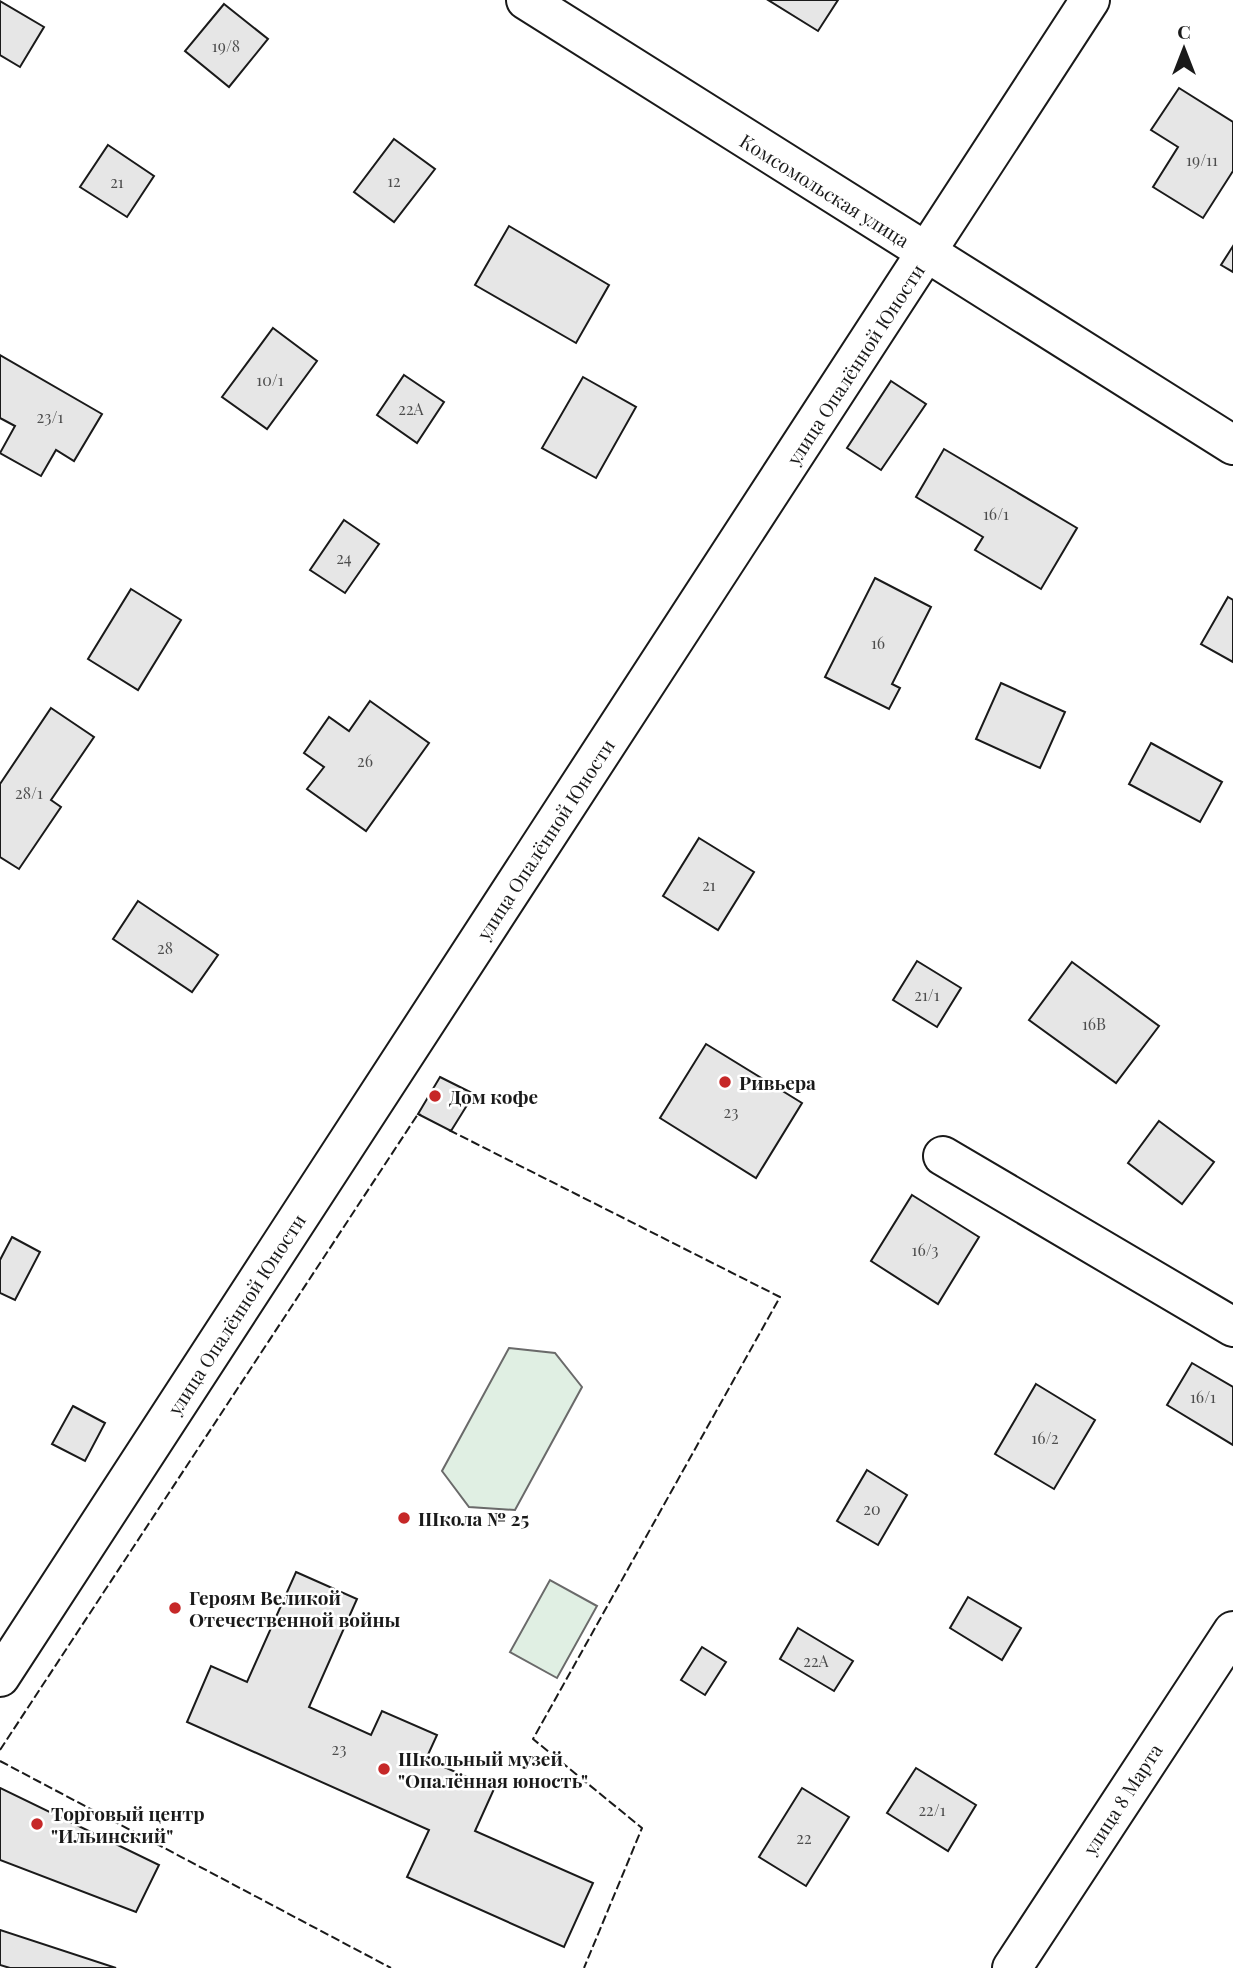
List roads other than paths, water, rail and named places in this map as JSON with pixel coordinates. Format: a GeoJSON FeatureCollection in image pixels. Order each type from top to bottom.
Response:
{"type":"FeatureCollection","features":[{"type":"Feature","properties":{"kind":"street","name":"Комсомольская улица"},"geometry":{"type":"LineString","coordinates":[[526,0],[1233,445]]}},
{"type":"Feature","properties":{"kind":"street","name":"улица Опалённой Юности"},"geometry":{"type":"LineString","coordinates":[[0,1677],[1090,0]]}},
{"type":"Feature","properties":{"kind":"street"},"geometry":{"type":"LineString","coordinates":[[943,1156],[1233,1327]]}},
{"type":"Feature","properties":{"kind":"street","name":"улица 8 Марта"},"geometry":{"type":"LineString","coordinates":[[1012,1968],[1233,1631]]}},
{"type":"Feature","properties":{"kind":"place","name":"Ривьера"},"geometry":{"type":"Point","coordinates":[725,1082]}},
{"type":"Feature","properties":{"kind":"place","name":"Дом кофе"},"geometry":{"type":"Point","coordinates":[435,1096]}},
{"type":"Feature","properties":{"kind":"place","name":"Школа № 25"},"geometry":{"type":"Point","coordinates":[404,1518]}},
{"type":"Feature","properties":{"kind":"place","name":"Героям Великой Отечественной войны"},"geometry":{"type":"Point","coordinates":[175,1608]}},
{"type":"Feature","properties":{"kind":"place","name":"Школьный музей \"Опалённая юность\""},"geometry":{"type":"Point","coordinates":[384,1769]}},
{"type":"Feature","properties":{"kind":"place","name":"Торговый центр \"Ильинский\""},"geometry":{"type":"Point","coordinates":[37,1824]}}]}
